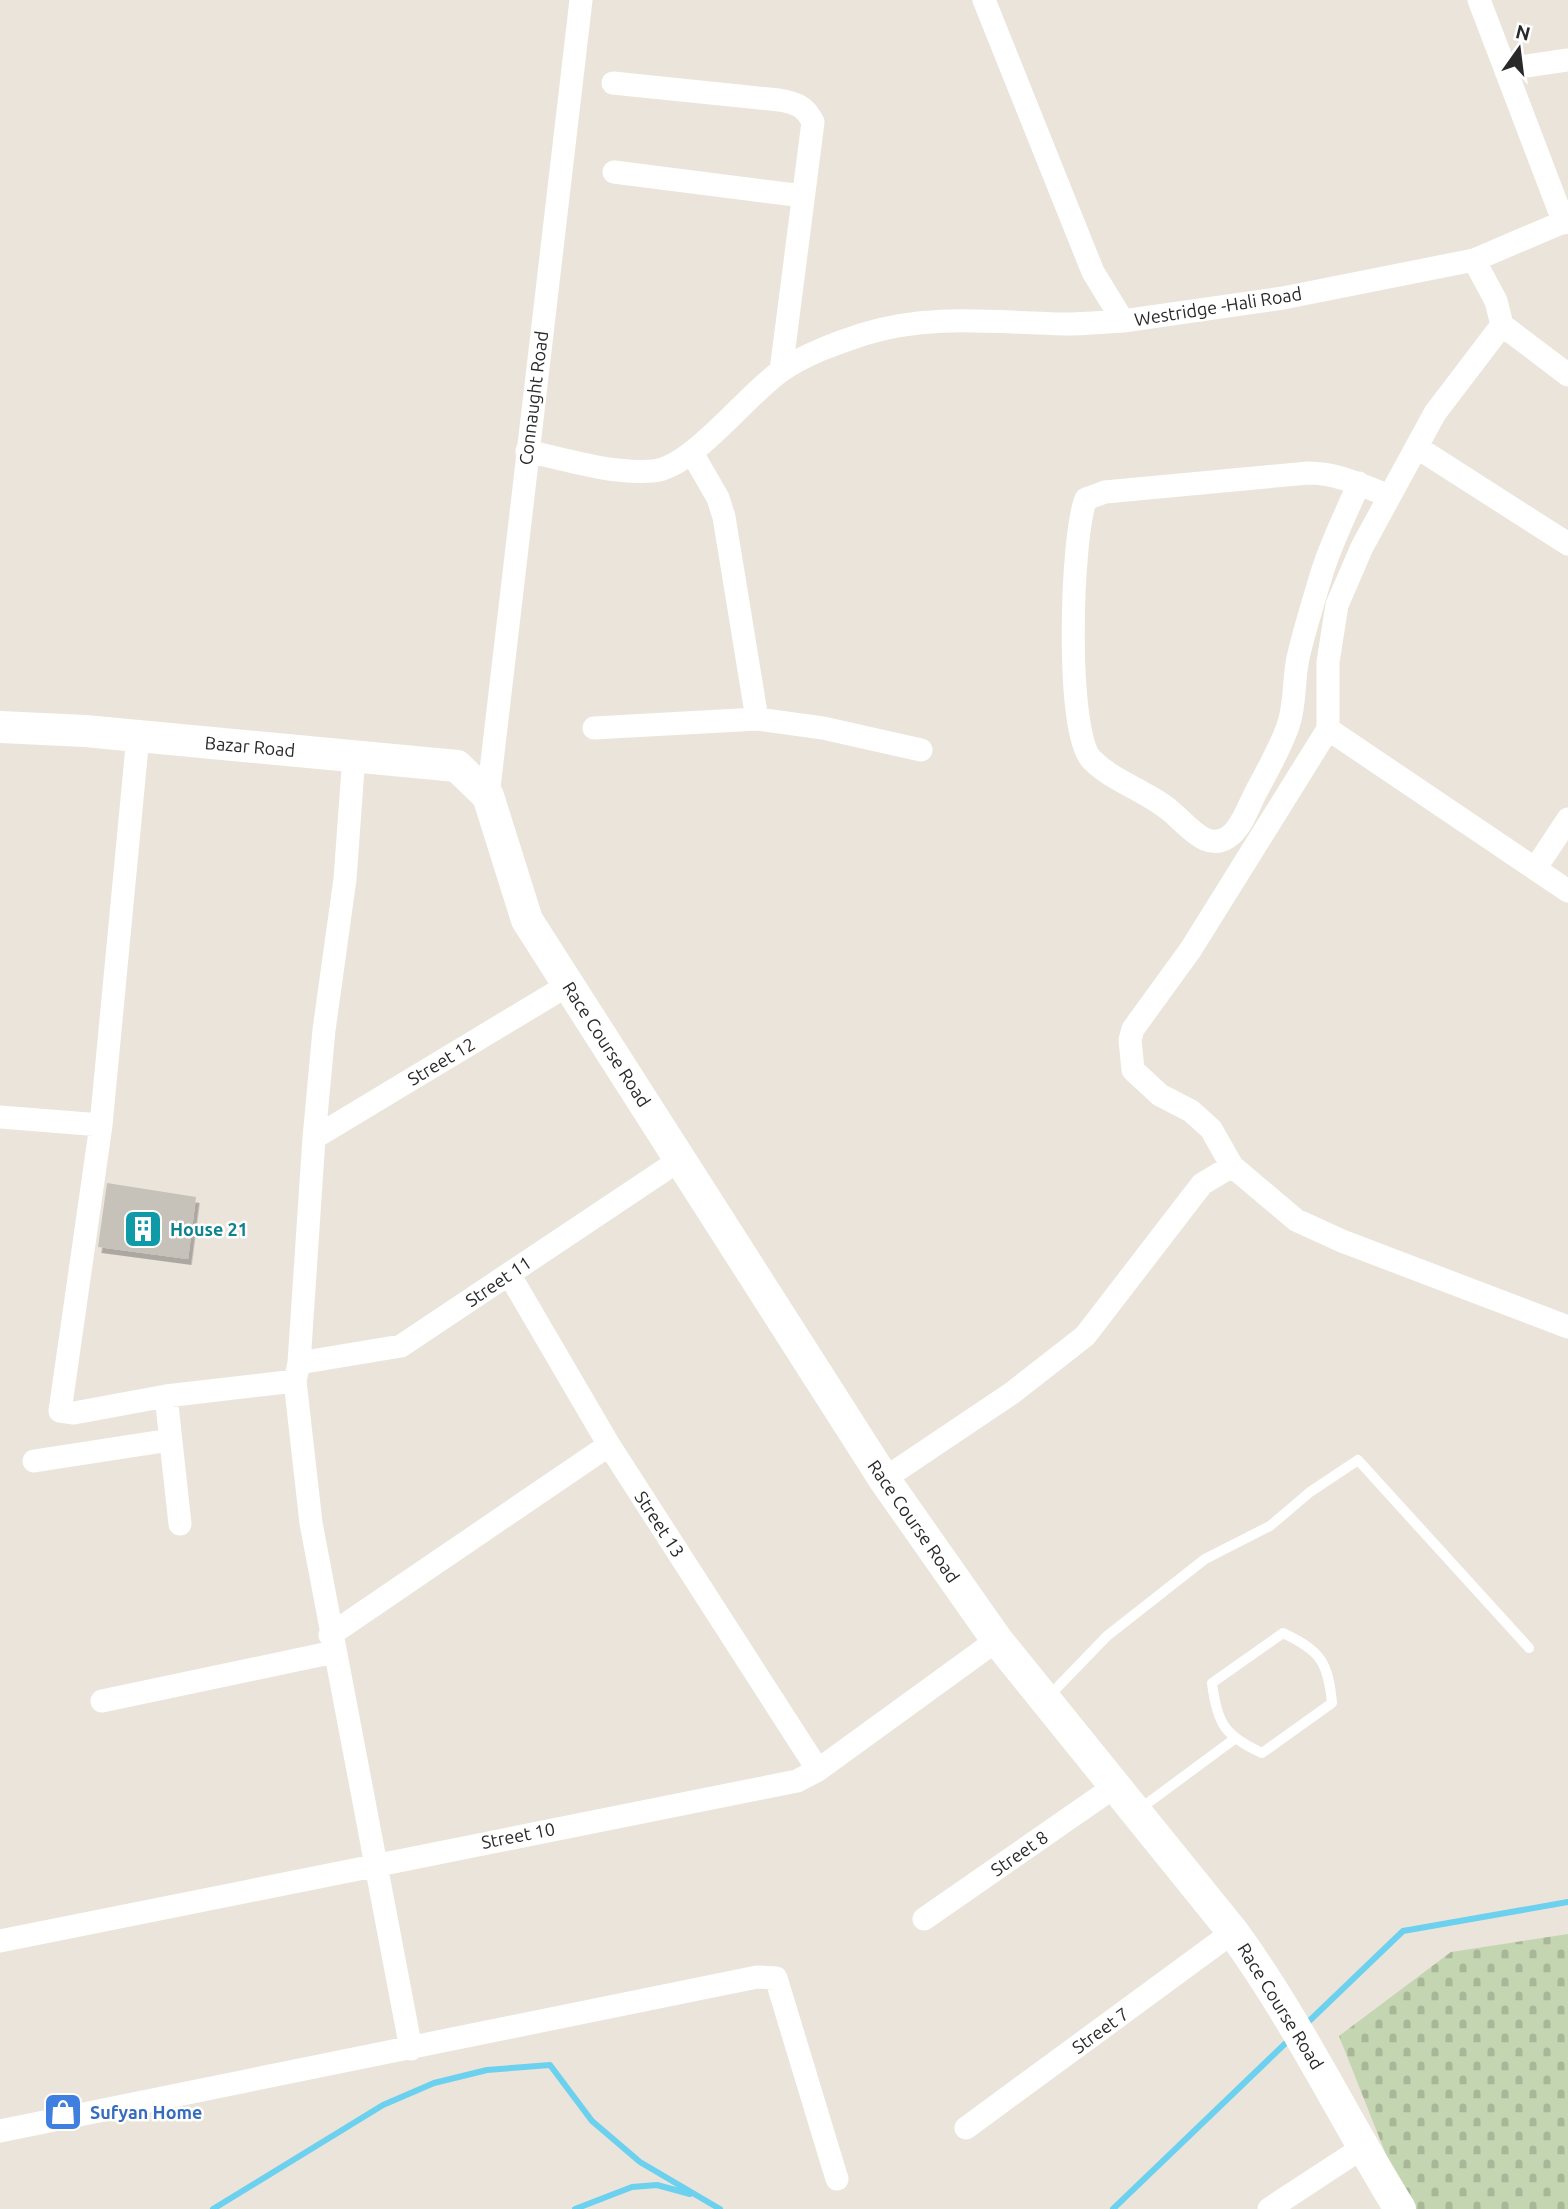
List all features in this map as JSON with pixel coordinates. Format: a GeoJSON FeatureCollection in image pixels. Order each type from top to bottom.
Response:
{"type":"FeatureCollection","features":[{"type":"Feature","properties":{"kind":"street","name":"Connaught Road"},"geometry":{"type":"LineString","coordinates":[[488,796],[581,0]]}},
{"type":"Feature","properties":{"kind":"street","name":"Westridge -Hali Road"},"geometry":{"type":"LineString","coordinates":[[984,0],[1093,272],[1123,321],[1283,298],[1474,260],[1566,222]]}},
{"type":"Feature","properties":{"kind":"street"},"geometry":{"type":"LineString","coordinates":[[1479,0],[1566,222]]}},
{"type":"Feature","properties":{"kind":"street"},"geometry":{"type":"LineString","coordinates":[[1507,69],[1568,60]]}},
{"type":"Feature","properties":{"kind":"street"},"geometry":{"type":"LineString","coordinates":[[613,83],[746,95],[799,104],[807,111],[813,122],[781,371]]}},
{"type":"Feature","properties":{"kind":"street"},"geometry":{"type":"LineString","coordinates":[[614,172],[803,196]]}},
{"type":"Feature","properties":{"kind":"street"},"geometry":{"type":"LineString","coordinates":[[1474,260],[1496,301],[1502,325],[1568,375]]}},
{"type":"Feature","properties":{"kind":"street"},"geometry":{"type":"LineString","coordinates":[[527,451],[607,468],[655,471],[692,453],[781,371],[822,350],[866,334],[918,323],[972,318],[1066,324],[1123,321]]}},
{"type":"Feature","properties":{"kind":"street"},"geometry":{"type":"LineString","coordinates":[[1502,325],[1435,413],[1362,547],[1338,605],[1328,662],[1328,729],[1191,949],[1133,1030],[1130,1040],[1133,1070],[1160,1095],[1191,1111],[1211,1129],[1232,1166],[1272,1202],[1307,1225],[1488,1299],[1568,1327]]}},
{"type":"Feature","properties":{"kind":"street"},"geometry":{"type":"LineString","coordinates":[[1418,448],[1568,544]]}},
{"type":"Feature","properties":{"kind":"street"},"geometry":{"type":"LineString","coordinates":[[692,453],[718,498],[724,517],[757,719]]}},
{"type":"Feature","properties":{"kind":"street"},"geometry":{"type":"LineString","coordinates":[[1359,483],[1321,573],[1298,661],[1294,703],[1280,747],[1237,828],[1224,840],[1214,842],[1205,839],[1194,834],[1174,813],[1090,759],[1082,741],[1074,678],[1074,575],[1080,513],[1086,499],[1105,492],[1308,473],[1323,473],[1359,483],[1389,496]]}},
{"type":"Feature","properties":{"kind":"street"},"geometry":{"type":"LineString","coordinates":[[594,728],[757,719],[823,728],[921,751]]}},
{"type":"Feature","properties":{"kind":"street","name":"Bazar Road"},"geometry":{"type":"LineString","coordinates":[[0,727],[138,736],[457,766],[488,796]]}},
{"type":"Feature","properties":{"kind":"street"},"geometry":{"type":"LineString","coordinates":[[1328,729],[1568,891]]}},
{"type":"Feature","properties":{"kind":"street"},"geometry":{"type":"LineString","coordinates":[[0,1117],[100,1125],[138,736]]}},
{"type":"Feature","properties":{"kind":"street"},"geometry":{"type":"LineString","coordinates":[[354,755],[345,878],[324,1030],[314,1138],[297,1372],[310,1523],[411,2049]]}},
{"type":"Feature","properties":{"kind":"street","name":"Race Course Road"},"geometry":{"type":"LineString","coordinates":[[488,796],[527,920],[884,1479],[997,1640],[1234,1932],[1268,1980],[1362,2148],[1400,2209]]}},
{"type":"Feature","properties":{"kind":"street"},"geometry":{"type":"LineString","coordinates":[[1535,869],[1561,844],[1568,819]]}},
{"type":"Feature","properties":{"kind":"street","name":"Street 12"},"geometry":{"type":"LineString","coordinates":[[314,1138],[568,985]]}},
{"type":"Feature","properties":{"kind":"street","name":"Street 11"},"geometry":{"type":"LineString","coordinates":[[100,1125],[60,1411],[74,1413],[297,1372],[401,1346],[681,1159]]}},
{"type":"Feature","properties":{"kind":"street"},"geometry":{"type":"LineString","coordinates":[[884,1479],[1012,1393],[1085,1336],[1202,1184],[1232,1166]]}},
{"type":"Feature","properties":{"kind":"street","name":"Street 13"},"geometry":{"type":"LineString","coordinates":[[509,1274],[608,1445],[818,1770]]}},
{"type":"Feature","properties":{"kind":"street"},"geometry":{"type":"LineString","coordinates":[[166,1396],[180,1524]]}},
{"type":"Feature","properties":{"kind":"street"},"geometry":{"type":"LineString","coordinates":[[34,1461],[170,1440]]}},
{"type":"Feature","properties":{"kind":"street"},"geometry":{"type":"LineString","coordinates":[[102,1701],[332,1643],[608,1445]]}},
{"type":"Feature","properties":{"kind":"street","name":"Street 10"},"geometry":{"type":"LineString","coordinates":[[0,1941],[797,1781],[818,1770],[997,1640]]}},
{"type":"Feature","properties":{"kind":"street","name":"Street 8"},"geometry":{"type":"LineString","coordinates":[[924,1919],[1114,1787]]}},
{"type":"Feature","properties":{"kind":"street","name":"Street 7"},"geometry":{"type":"LineString","coordinates":[[966,2129],[1234,1932]]}},
{"type":"Feature","properties":{"kind":"street"},"geometry":{"type":"LineString","coordinates":[[0,2132],[757,1977],[776,1978],[837,2179]]}},
{"type":"Feature","properties":{"kind":"street"},"geometry":{"type":"LineString","coordinates":[[1269,2209],[1362,2148]]}},
{"type":"Feature","properties":{"kind":"lane"},"geometry":{"type":"LineString","coordinates":[[1046,1699],[1107,1636],[1205,1559],[1270,1526],[1310,1492],[1358,1460],[1529,1648]]}},
{"type":"Feature","properties":{"kind":"lane"},"geometry":{"type":"LineString","coordinates":[[1283,1633],[1311,1647],[1329,1672],[1332,1703],[1262,1753],[1233,1740],[1215,1709],[1212,1683],[1283,1633]]}},
{"type":"Feature","properties":{"kind":"lane"},"geometry":{"type":"LineString","coordinates":[[1135,1812],[1233,1740]]}},
{"type":"Feature","properties":{"kind":"green space"},"geometry":{"type":"Polygon","coordinates":[[[1568,1934],[1568,2209],[1411,2209],[1406,2205],[1339,2036],[1451,1952],[1568,1934]]]}},
{"type":"Feature","properties":{"kind":"building","name":"House 21"},"geometry":{"type":"Polygon","coordinates":[[[107,1183],[196,1197],[188,1259],[98,1247],[107,1183]]]}},
{"type":"Feature","properties":{"kind":"waterway"},"geometry":{"type":"LineString","coordinates":[[1304,2026],[1403,1931],[1568,1902]]}},
{"type":"Feature","properties":{"kind":"waterway"},"geometry":{"type":"LineString","coordinates":[[1113,2209],[1291,2038]]}},
{"type":"Feature","properties":{"kind":"waterway"},"geometry":{"type":"LineString","coordinates":[[213,2209],[383,2105],[434,2083],[487,2070],[550,2065],[592,2121],[640,2162],[720,2209]]}},
{"type":"Feature","properties":{"kind":"waterway"},"geometry":{"type":"LineString","coordinates":[[575,2209],[632,2187],[657,2185],[690,2194]]}},
{"type":"Feature","properties":{"kind":"place","name":"House 21"},"geometry":{"type":"Point","coordinates":[143,1229]}},
{"type":"Feature","properties":{"kind":"place","name":"Sufyan Home"},"geometry":{"type":"Point","coordinates":[63,2112]}}]}
